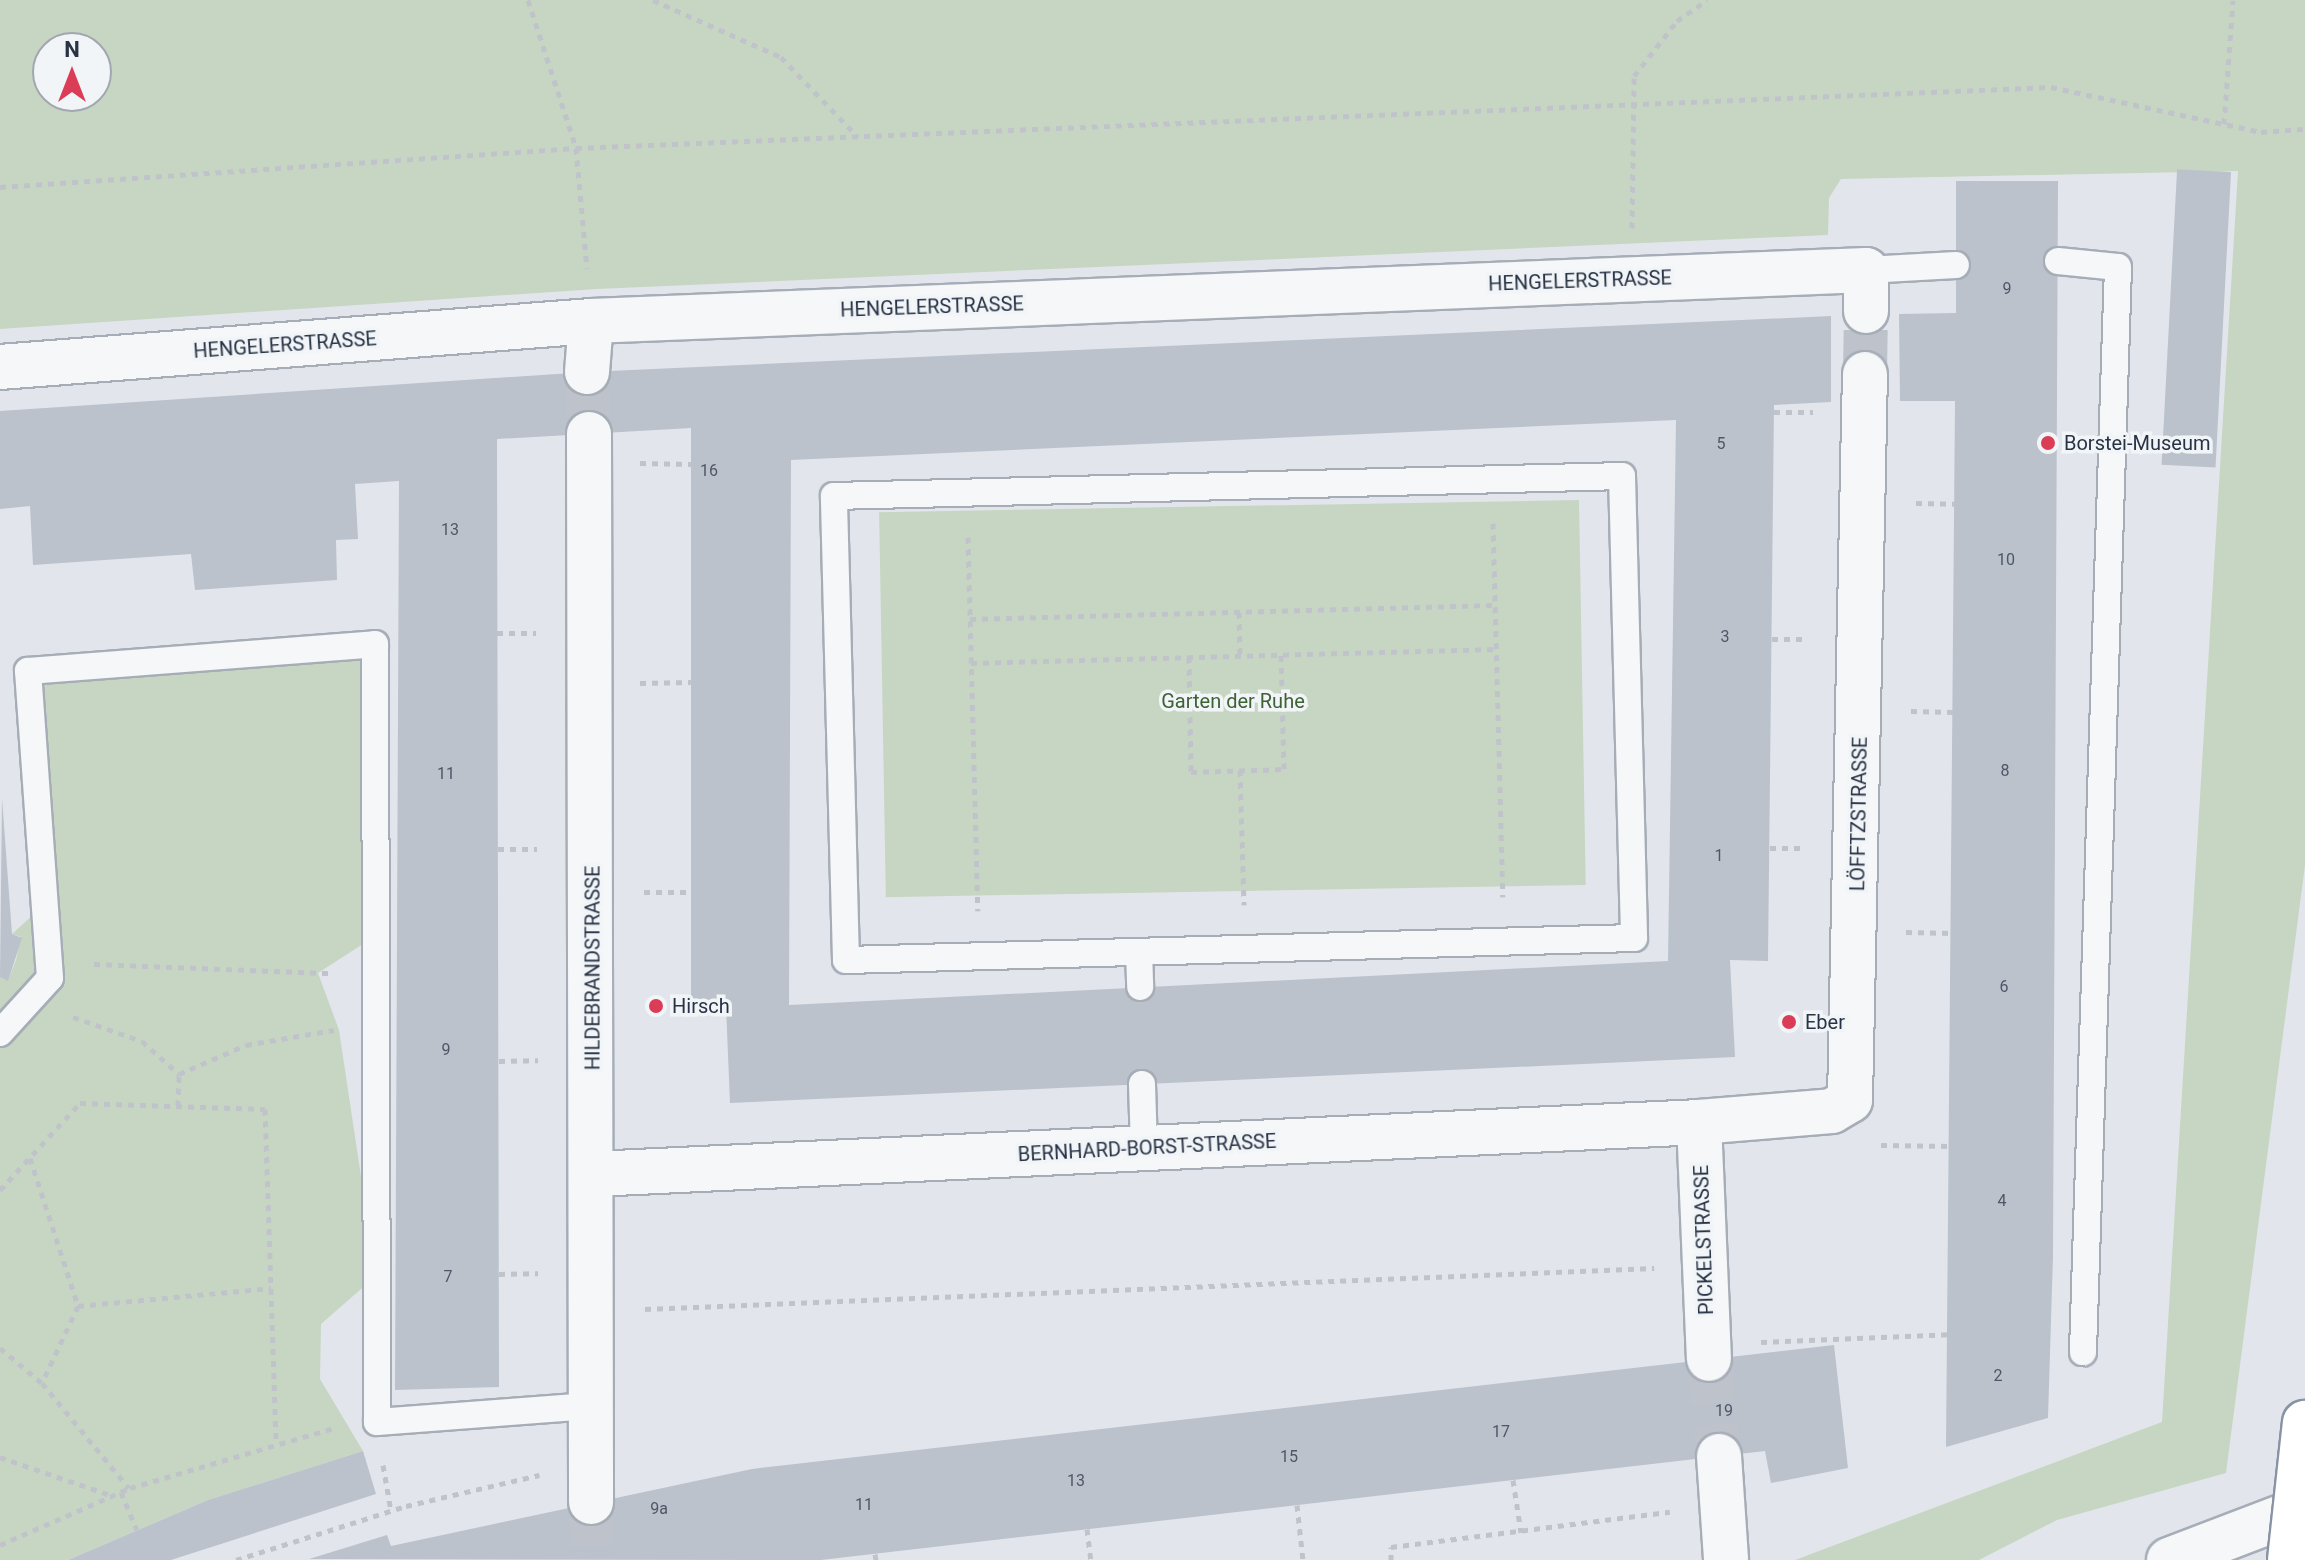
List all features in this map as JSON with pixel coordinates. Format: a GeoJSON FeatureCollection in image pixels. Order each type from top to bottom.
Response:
{"type":"FeatureCollection","features":[{"type":"Feature","properties":{"kind":"highway"},"geometry":{"type":"LineString","coordinates":[[2290,1560],[2305,1423]]}},
{"type":"Feature","properties":{"kind":"street","name":"HENGELERSTRASSE"},"geometry":{"type":"LineString","coordinates":[[0,367],[591,321],[1633,278],[1866,290]]}},
{"type":"Feature","properties":{"kind":"street"},"geometry":{"type":"LineString","coordinates":[[587,372],[591,321]]}},
{"type":"Feature","properties":{"kind":"street","name":"LÖFFTZSTRASSE"},"geometry":{"type":"LineString","coordinates":[[1699,1122],[1832,1111],[1850,1100],[1855,1081],[1865,374]]}},
{"type":"Feature","properties":{"kind":"street","name":"HILDEBRANDSTRASSE"},"geometry":{"type":"LineString","coordinates":[[589,434],[594,1174],[589,1311],[590,1483]]}},
{"type":"Feature","properties":{"kind":"street","name":"BERNHARD-BORST-STRASSE"},"geometry":{"type":"LineString","coordinates":[[594,1174],[1699,1122]]}},
{"type":"Feature","properties":{"kind":"street","name":"PICKELSTRASSE"},"geometry":{"type":"LineString","coordinates":[[1699,1122],[1709,1353]]}},
{"type":"Feature","properties":{"kind":"street"},"geometry":{"type":"LineString","coordinates":[[1719,1456],[1726,1560]]}},
{"type":"Feature","properties":{"kind":"street"},"geometry":{"type":"LineString","coordinates":[[2169,1560],[2305,1508]]}},
{"type":"Feature","properties":{"kind":"lane"},"geometry":{"type":"LineString","coordinates":[[2058,261],[2118,267],[2083,1352]]}},
{"type":"Feature","properties":{"kind":"lane"},"geometry":{"type":"LineString","coordinates":[[1866,290],[1956,265]]}},
{"type":"Feature","properties":{"kind":"lane"},"geometry":{"type":"LineString","coordinates":[[1622,476],[1634,938],[846,960],[834,496],[1491,478],[1622,476]]}},
{"type":"Feature","properties":{"kind":"lane"},"geometry":{"type":"LineString","coordinates":[[0,1033],[50,978],[28,671],[375,644],[377,1422],[589,1406]]}},
{"type":"Feature","properties":{"kind":"lane"},"geometry":{"type":"LineString","coordinates":[[1139,952],[1140,987]]}},
{"type":"Feature","properties":{"kind":"lane"},"geometry":{"type":"LineString","coordinates":[[1142,1084],[1144,1148]]}},
{"type":"Feature","properties":{"kind":"path"},"geometry":{"type":"LineString","coordinates":[[528,0],[576,148],[591,321]]}},
{"type":"Feature","properties":{"kind":"path"},"geometry":{"type":"LineString","coordinates":[[653,0],[781,57],[859,138]]}},
{"type":"Feature","properties":{"kind":"path"},"geometry":{"type":"LineString","coordinates":[[1633,278],[1630,100],[1634,76],[1677,21],[1707,0]]}},
{"type":"Feature","properties":{"kind":"path"},"geometry":{"type":"LineString","coordinates":[[2224,124],[2233,0]]}},
{"type":"Feature","properties":{"kind":"path"},"geometry":{"type":"LineString","coordinates":[[0,187],[576,148],[859,138],[1630,100],[2051,87],[2261,132],[2303,129]]}},
{"type":"Feature","properties":{"kind":"path"},"geometry":{"type":"LineString","coordinates":[[1491,478],[1504,942]]}},
{"type":"Feature","properties":{"kind":"path"},"geometry":{"type":"LineString","coordinates":[[967,492],[979,956]]}},
{"type":"Feature","properties":{"kind":"path"},"geometry":{"type":"LineString","coordinates":[[970,619],[1495,605]]}},
{"type":"Feature","properties":{"kind":"path"},"geometry":{"type":"LineString","coordinates":[[1239,612],[1240,656]]}},
{"type":"Feature","properties":{"kind":"path"},"geometry":{"type":"LineString","coordinates":[[971,663],[1496,649]]}},
{"type":"Feature","properties":{"kind":"path"},"geometry":{"type":"LineString","coordinates":[[1189,657],[1191,772],[1284,769],[1281,655]]}},
{"type":"Feature","properties":{"kind":"path"},"geometry":{"type":"LineString","coordinates":[[1240,770],[1245,949]]}},
{"type":"Feature","properties":{"kind":"path"},"geometry":{"type":"LineString","coordinates":[[49,962],[375,976]]}},
{"type":"Feature","properties":{"kind":"path"},"geometry":{"type":"LineString","coordinates":[[22,1009],[83,1018],[142,1041],[179,1074]]}},
{"type":"Feature","properties":{"kind":"path"},"geometry":{"type":"LineString","coordinates":[[179,1074],[246,1045],[375,1029]]}},
{"type":"Feature","properties":{"kind":"path"},"geometry":{"type":"LineString","coordinates":[[178,1106],[179,1074]]}},
{"type":"Feature","properties":{"kind":"path"},"geometry":{"type":"LineString","coordinates":[[0,1190],[80,1103],[265,1109],[276,1441]]}},
{"type":"Feature","properties":{"kind":"path"},"geometry":{"type":"LineString","coordinates":[[30,1158],[78,1306],[42,1383]]}},
{"type":"Feature","properties":{"kind":"path"},"geometry":{"type":"LineString","coordinates":[[589,1311],[1703,1266]]}},
{"type":"Feature","properties":{"kind":"path"},"geometry":{"type":"LineString","coordinates":[[78,1306],[271,1288]]}},
{"type":"Feature","properties":{"kind":"path"},"geometry":{"type":"LineString","coordinates":[[1709,1353],[1838,1334],[1949,1334]]}},
{"type":"Feature","properties":{"kind":"path"},"geometry":{"type":"LineString","coordinates":[[0,1348],[42,1383],[130,1488]]}},
{"type":"Feature","properties":{"kind":"path"},"geometry":{"type":"LineString","coordinates":[[0,1545],[130,1488],[322,1429]]}},
{"type":"Feature","properties":{"kind":"path"},"geometry":{"type":"LineString","coordinates":[[0,1457],[114,1496]]}},
{"type":"Feature","properties":{"kind":"path"},"geometry":{"type":"LineString","coordinates":[[1513,1480],[1521,1532]]}},
{"type":"Feature","properties":{"kind":"path"},"geometry":{"type":"LineString","coordinates":[[236,1560],[406,1506],[590,1483]]}},
{"type":"Feature","properties":{"kind":"path"},"geometry":{"type":"LineString","coordinates":[[121,1492],[137,1530]]}},
{"type":"Feature","properties":{"kind":"path"},"geometry":{"type":"LineString","coordinates":[[1391,1560],[1391,1547],[1723,1504]]}},
{"type":"Feature","properties":{"kind":"path"},"geometry":{"type":"LineString","coordinates":[[1297,1505],[1303,1560]]}},
{"type":"Feature","properties":{"kind":"path"},"geometry":{"type":"LineString","coordinates":[[1087,1529],[1091,1560]]}},
{"type":"Feature","properties":{"kind":"green space"},"geometry":{"type":"Polygon","coordinates":[[[0,0],[2305,0],[2305,865],[2226,1473],[2057,1520],[1979,1560],[1795,1560],[2162,1422],[2238,171],[1841,179],[1829,198],[1828,235],[597,289],[0,329],[0,0]]]}},
{"type":"Feature","properties":{"kind":"green space","name":"Garten der Ruhe"},"geometry":{"type":"Polygon","coordinates":[[[1579,500],[1586,885],[886,897],[879,512],[1579,500]]]}},
{"type":"Feature","properties":{"kind":"green space"},"geometry":{"type":"Polygon","coordinates":[[[375,644],[363,944],[318,973],[339,1030],[376,1276],[321,1324],[320,1379],[363,1451],[208,1500],[68,1560],[0,1560],[0,977],[8,980],[16,960],[21,937],[12,934],[45,904],[28,671],[375,644]]]}},
{"type":"Feature","properties":{"kind":"building"},"geometry":{"type":"Polygon","coordinates":[[[2177,169],[2231,172],[2216,468],[2162,465],[2177,169]]]}},
{"type":"Feature","properties":{"kind":"building"},"geometry":{"type":"Polygon","coordinates":[[[1956,181],[2058,181],[2053,1256],[2048,1418],[1946,1447],[1955,401],[1900,401],[1899,314],[1956,313],[1956,181]]]}},
{"type":"Feature","properties":{"kind":"building"},"geometry":{"type":"Polygon","coordinates":[[[1831,316],[1831,402],[1774,405],[1768,961],[1730,960],[1735,1057],[730,1103],[726,1007],[691,1007],[691,428],[497,439],[499,1387],[395,1390],[399,481],[355,484],[358,539],[336,540],[337,580],[195,590],[191,554],[33,565],[30,506],[0,509],[0,411],[587,372],[1831,316]],[[1676,420],[791,460],[789,1005],[1668,961],[1676,420]]]}},
{"type":"Feature","properties":{"kind":"building"},"geometry":{"type":"Polygon","coordinates":[[[2,798],[12,934],[22,938],[8,981],[0,977],[2,798]]]}},
{"type":"Feature","properties":{"kind":"building"},"geometry":{"type":"Polygon","coordinates":[[[1834,1345],[1848,1468],[1771,1483],[1765,1451],[821,1560],[309,1559],[387,1535],[391,1546],[752,1469],[1834,1345]]]}},
{"type":"Feature","properties":{"kind":"building"},"geometry":{"type":"Polygon","coordinates":[[[363,1451],[376,1494],[171,1560],[68,1560],[208,1500],[363,1451]]]}},
{"type":"Feature","properties":{"kind":"tunnel"},"geometry":{"type":"LineString","coordinates":[[1865,374],[1866,311]]}},
{"type":"Feature","properties":{"kind":"tunnel"},"geometry":{"type":"LineString","coordinates":[[587,372],[589,434]]}},
{"type":"Feature","properties":{"kind":"tunnel"},"geometry":{"type":"LineString","coordinates":[[1709,1359],[1719,1456]]}},
{"type":"Feature","properties":{"kind":"tunnel"},"geometry":{"type":"LineString","coordinates":[[591,1502],[591,1560]]}},
{"type":"Feature","properties":{"kind":"place","name":"Borstei-Museum"},"geometry":{"type":"Point","coordinates":[2048,443]}},
{"type":"Feature","properties":{"kind":"place","name":"Hirsch"},"geometry":{"type":"Point","coordinates":[656,1006]}},
{"type":"Feature","properties":{"kind":"place","name":"Eber"},"geometry":{"type":"Point","coordinates":[1789,1022]}}]}
